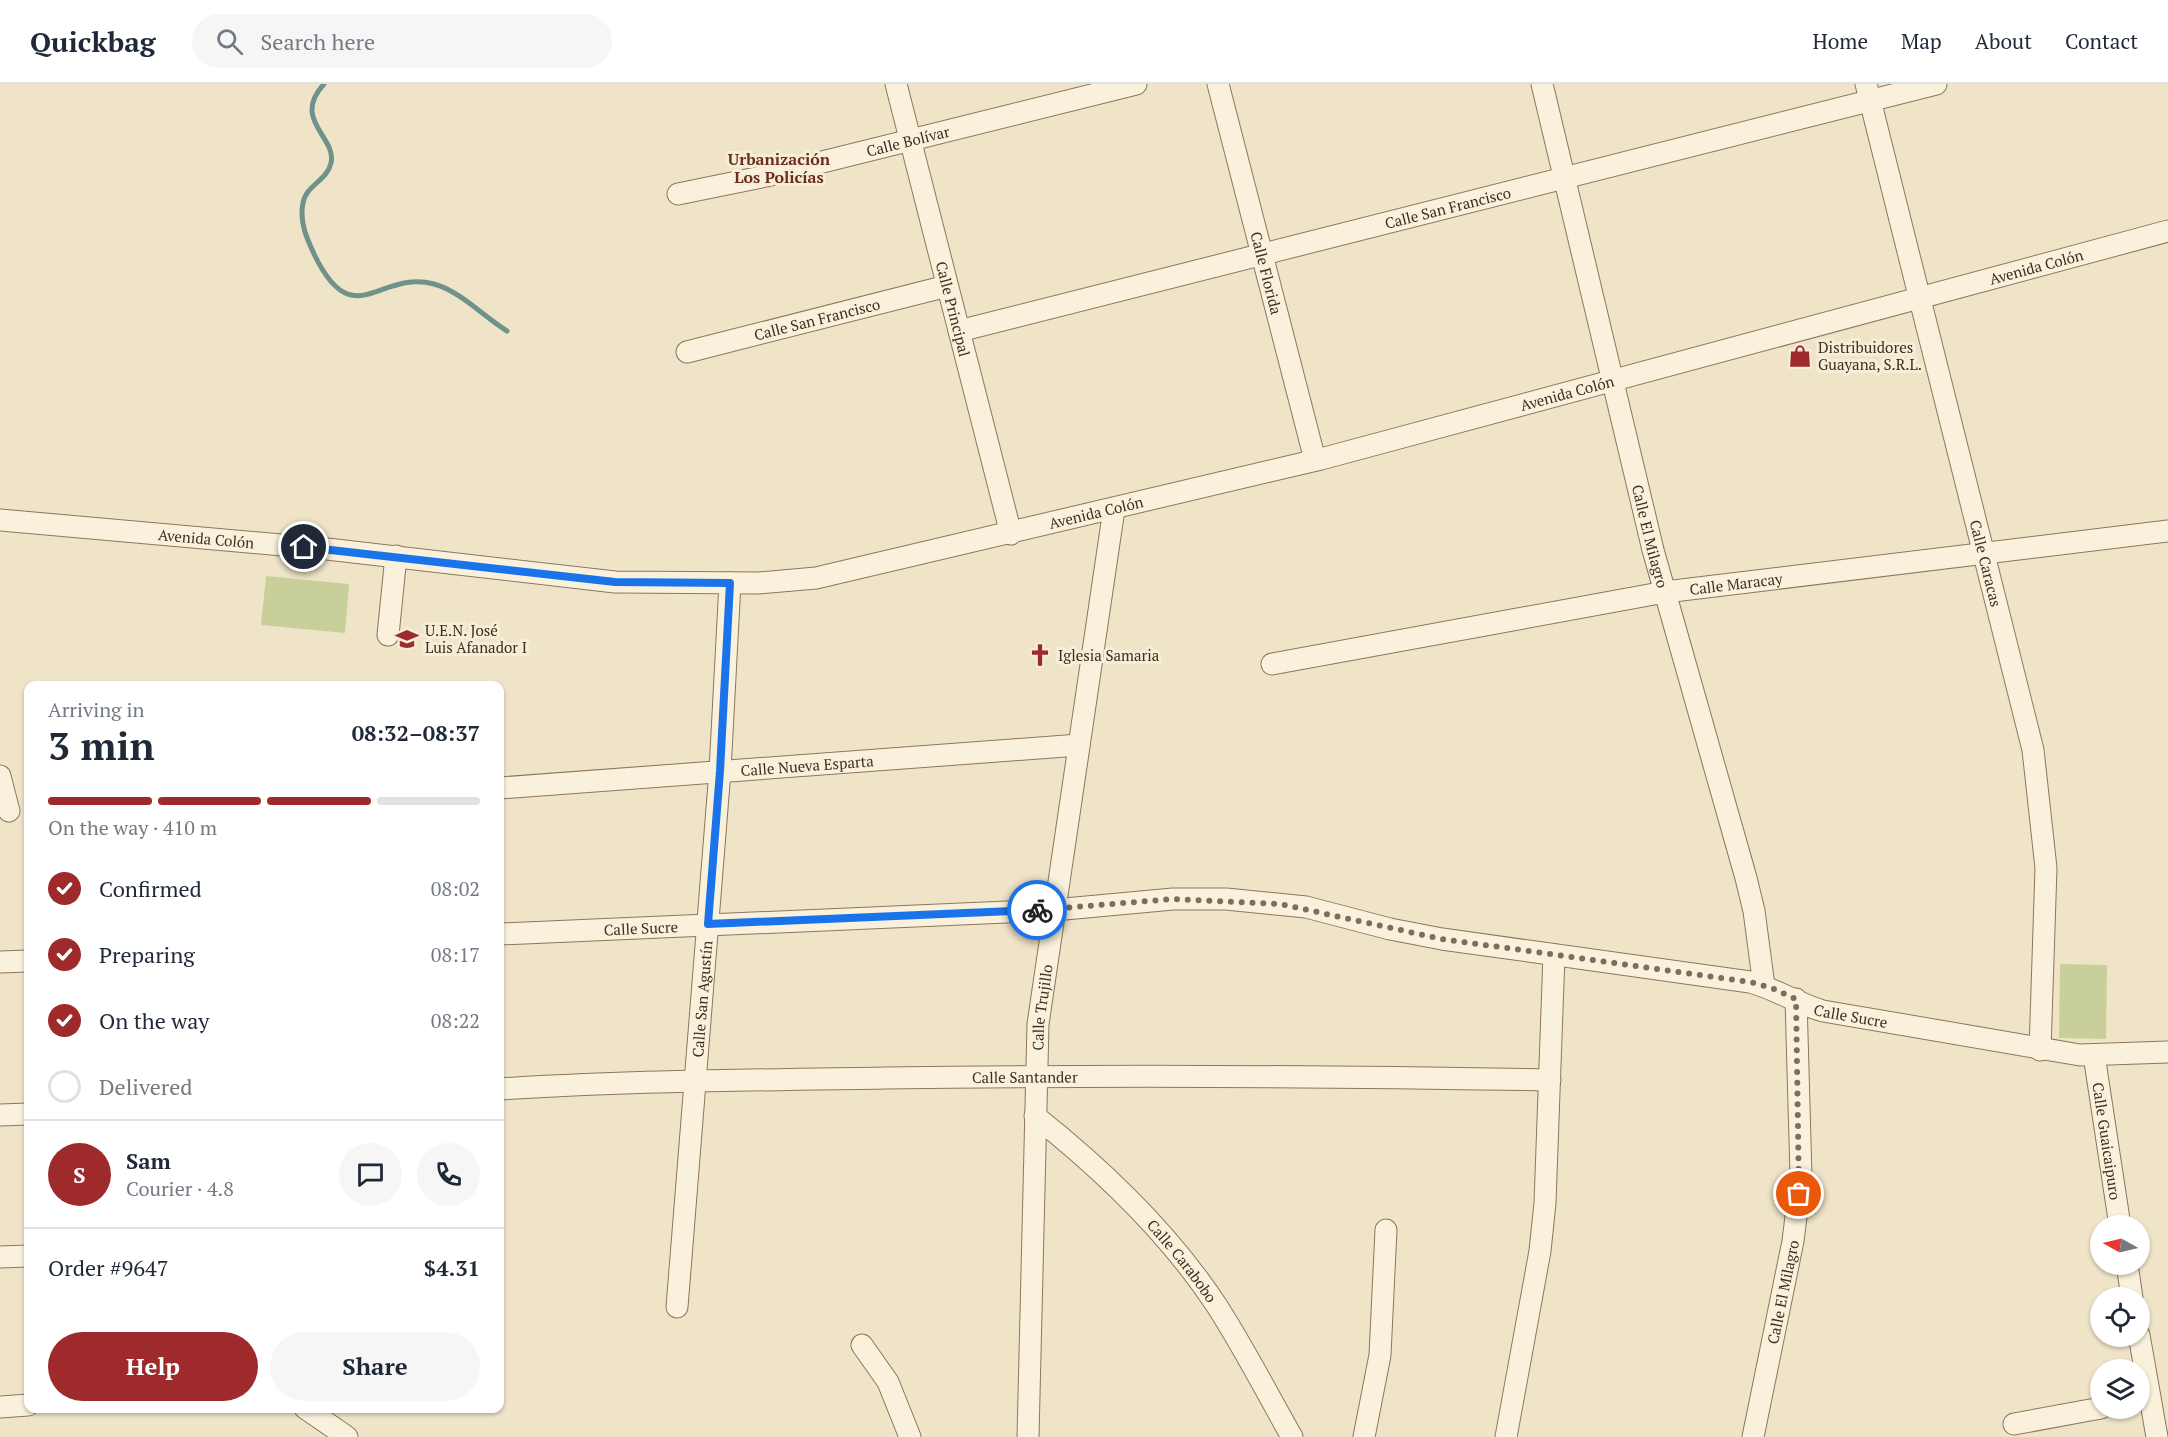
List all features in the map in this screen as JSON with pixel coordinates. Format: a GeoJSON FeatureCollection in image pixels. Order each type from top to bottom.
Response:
{"type":"FeatureCollection","features":[{"type":"Feature","properties":{"kind":"street","name":"Calle Principal"},"geometry":{"type":"LineString","coordinates":[[896,84],[1011,534]]}},
{"type":"Feature","properties":{"kind":"street","name":"Calle Bolívar"},"geometry":{"type":"LineString","coordinates":[[678,194],[765,177],[1136,84]]}},
{"type":"Feature","properties":{"kind":"street","name":"Calle Florida"},"geometry":{"type":"LineString","coordinates":[[1218,84],[1315,460]]}},
{"type":"Feature","properties":{"kind":"street","name":"Calle El Milagro"},"geometry":{"type":"LineString","coordinates":[[1542,84],[1611,381],[1665,591],[1746,878],[1754,911],[1764,986]]}},
{"type":"Feature","properties":{"kind":"street","name":"Calle San Francisco"},"geometry":{"type":"LineString","coordinates":[[959,331],[1262,252],[1565,177],[1868,92],[1936,84]]}},
{"type":"Feature","properties":{"kind":"street","name":"Calle Caracas"},"geometry":{"type":"LineString","coordinates":[[1868,92],[2029,730],[2041,806],[2046,880],[2040,1050]]}},
{"type":"Feature","properties":{"kind":"street","name":"Avenida Colón"},"geometry":{"type":"LineString","coordinates":[[0,520],[396,556],[615,582],[730,583],[816,578],[1011,534],[1315,460],[2168,231]]}},
{"type":"Feature","properties":{"kind":"street","name":"Calle San Francisco"},"geometry":{"type":"LineString","coordinates":[[687,352],[947,286]]}},
{"type":"Feature","properties":{"kind":"street","name":"Calle Trujillo"},"geometry":{"type":"LineString","coordinates":[[1028,1437],[1038,1024],[1114,509]]}},
{"type":"Feature","properties":{"kind":"street","name":"Calle Maracay"},"geometry":{"type":"LineString","coordinates":[[1272,663],[1425,638],[1665,591],[2168,531]]}},
{"type":"Feature","properties":{"kind":"street"},"geometry":{"type":"LineString","coordinates":[[388,635],[396,556]]}},
{"type":"Feature","properties":{"kind":"street","name":"Calle San Agustín"},"geometry":{"type":"LineString","coordinates":[[677,1307],[720,771],[730,583]]}},
{"type":"Feature","properties":{"kind":"street","name":"Calle Nueva Esparta"},"geometry":{"type":"LineString","coordinates":[[504,788],[1079,745]]}},
{"type":"Feature","properties":{"kind":"street"},"geometry":{"type":"LineString","coordinates":[[0,776],[13,811]]}},
{"type":"Feature","properties":{"kind":"street","name":"Calle Sucre"},"geometry":{"type":"LineString","coordinates":[[504,934],[1054,910],[1184,898],[1280,904],[1442,939],[1764,986],[1823,1011],[2040,1050],[2094,1055],[2168,1052]]}},
{"type":"Feature","properties":{"kind":"street"},"geometry":{"type":"LineString","coordinates":[[1506,1437],[1540,1251],[1545,1203],[1554,955]]}},
{"type":"Feature","properties":{"kind":"street"},"geometry":{"type":"LineString","coordinates":[[0,962],[24,961]]}},
{"type":"Feature","properties":{"kind":"street","name":"Calle El Milagro"},"geometry":{"type":"LineString","coordinates":[[1753,1437],[1793,1241],[1801,1176],[1796,999]]}},
{"type":"Feature","properties":{"kind":"street","name":"Calle Guaicaipuro"},"geometry":{"type":"LineString","coordinates":[[2094,1055],[2118,1215]]}},
{"type":"Feature","properties":{"kind":"street","name":"Calle Santander"},"geometry":{"type":"LineString","coordinates":[[504,1089],[696,1080],[1035,1076],[1259,1075],[1550,1080]]}},
{"type":"Feature","properties":{"kind":"street"},"geometry":{"type":"LineString","coordinates":[[0,1115],[24,1114]]}},
{"type":"Feature","properties":{"kind":"street","name":"Calle Carabobo"},"geometry":{"type":"LineString","coordinates":[[1035,1116],[1124,1196],[1160,1232],[1194,1274],[1238,1340],[1292,1437]]}},
{"type":"Feature","properties":{"kind":"street"},"geometry":{"type":"LineString","coordinates":[[1364,1437],[1380,1355],[1386,1230]]}},
{"type":"Feature","properties":{"kind":"street"},"geometry":{"type":"LineString","coordinates":[[0,1257],[24,1256]]}},
{"type":"Feature","properties":{"kind":"street"},"geometry":{"type":"LineString","coordinates":[[862,1345],[888,1382],[909,1437]]}},
{"type":"Feature","properties":{"kind":"street"},"geometry":{"type":"LineString","coordinates":[[0,1407],[24,1405]]}},
{"type":"Feature","properties":{"kind":"street"},"geometry":{"type":"LineString","coordinates":[[2014,1424],[2090,1410]]}},
{"type":"Feature","properties":{"kind":"street"},"geometry":{"type":"LineString","coordinates":[[312,1413],[346,1437]]}},
{"type":"Feature","properties":{"kind":"street"},"geometry":{"type":"LineString","coordinates":[[2150,1416],[2157,1437]]}},
{"type":"Feature","properties":{"kind":"green space"},"geometry":{"type":"Polygon","coordinates":[[[266,576],[349,584],[345,633],[261,625],[266,576]]]}},
{"type":"Feature","properties":{"kind":"green space"},"geometry":{"type":"Polygon","coordinates":[[[2060,964],[2107,965],[2106,1039],[2059,1038],[2060,964]]]}},
{"type":"Feature","properties":{"kind":"waterway"},"geometry":{"type":"LineString","coordinates":[[324,84],[315,97],[312,108],[313,118],[328,145],[331,163],[329,169],[305,197],[302,217],[309,243],[329,279],[342,292],[355,296],[398,284],[415,282],[434,284],[453,292],[507,331]]}},
{"type":"Feature","properties":{"kind":"way so far"},"geometry":{"type":"LineString","coordinates":[[1037,910],[1194,898],[1280,904],[1306,907],[1390,929],[1442,939],[1643,966],[1750,982],[1772,988],[1796,999],[1801,1176],[1799,1194]]}},
{"type":"Feature","properties":{"kind":"place","name":"Distribuidores Guayana, S.R.L."},"geometry":{"type":"Point","coordinates":[1800,356]}},
{"type":"Feature","properties":{"kind":"place","name":"U.E.N. José Luis Afanador I"},"geometry":{"type":"Point","coordinates":[407,639]}},
{"type":"Feature","properties":{"kind":"place","name":"Iglesia Samaria"},"geometry":{"type":"Point","coordinates":[1040,655]}},
{"type":"Feature","properties":{"kind":"district","name":"Urbanización Los Policías"},"geometry":{"type":"Point","coordinates":[779,168]}},
{"type":"Feature","properties":{"kind":"route"},"geometry":{"type":"LineString","coordinates":[[304,547],[615,582],[730,583],[720,771],[708,924],[1037,910]]}}]}
